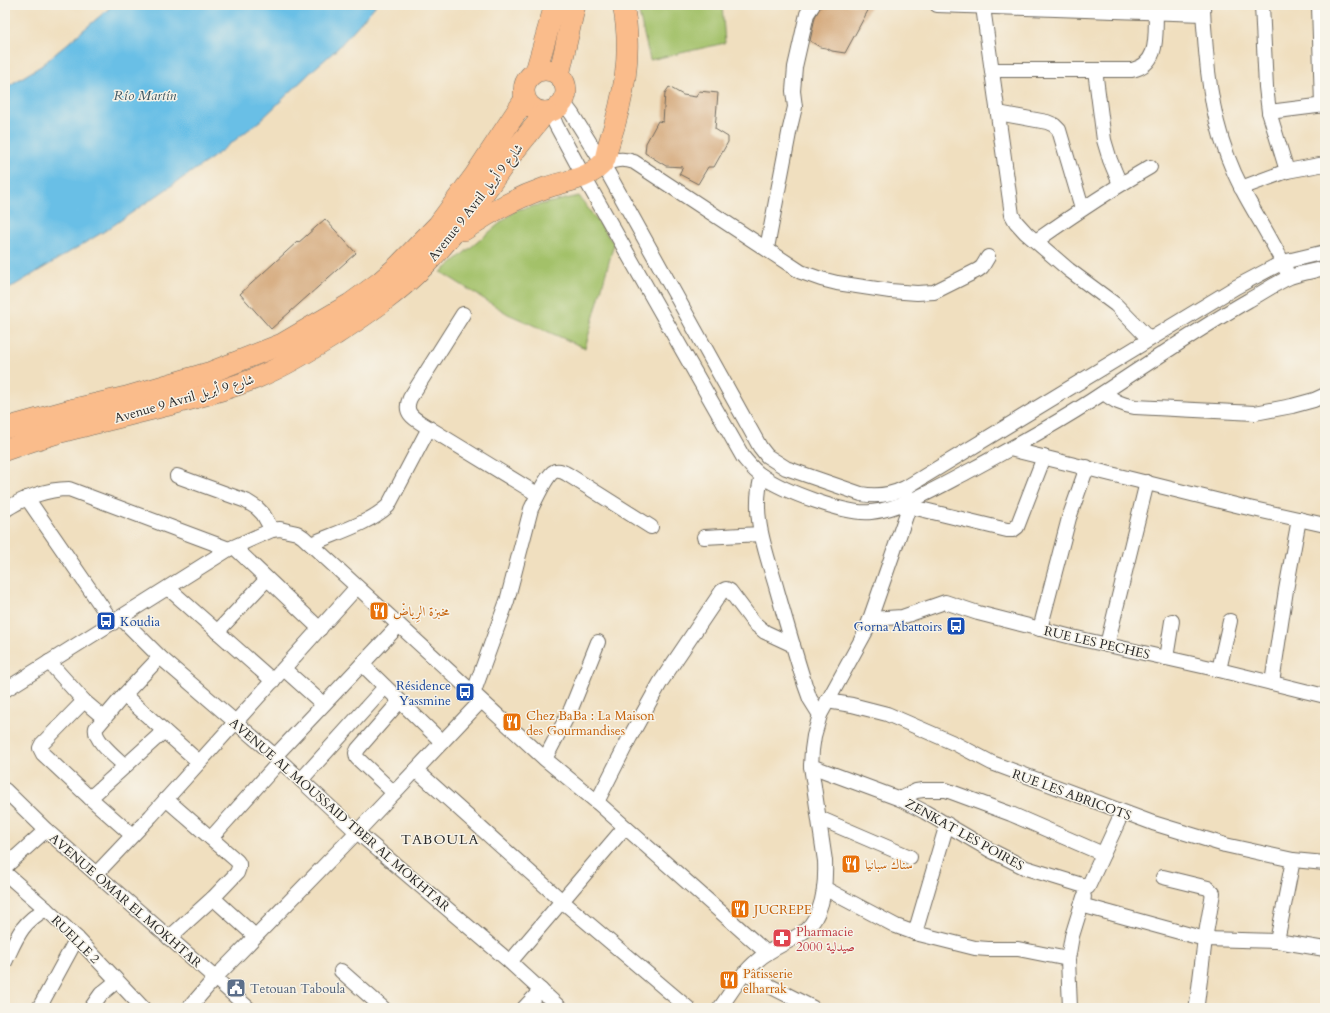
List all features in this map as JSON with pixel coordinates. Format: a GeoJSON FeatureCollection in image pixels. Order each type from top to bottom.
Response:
{"type":"FeatureCollection","features":[{"type":"Feature","properties":{"kind":"highway","name":"Avenue 9 Avril شارع 9 أبريل"},"geometry":{"type":"LineString","coordinates":[[5,428],[70,410],[126,397],[210,372],[282,344],[350,304],[380,282],[398,266],[438,224],[475,175],[525,99],[523,94],[525,83],[531,74],[536,71],[554,5]]}},
{"type":"Feature","properties":{"kind":"highway"},"geometry":{"type":"LineString","coordinates":[[559,75],[575,5]]}},
{"type":"Feature","properties":{"kind":"highway"},"geometry":{"type":"LineString","coordinates":[[447,242],[484,216],[515,200],[545,188],[584,177],[603,164],[624,90],[628,61],[628,42],[623,5]]}},
{"type":"Feature","properties":{"kind":"highway"},"geometry":{"type":"LineString","coordinates":[[525,99],[535,111],[553,109],[565,98],[566,88],[563,79],[559,75],[555,72],[546,70],[536,71]]}},
{"type":"Feature","properties":{"kind":"highway","name":"Avenue 9 Avril شارع 9 أبريل"},"geometry":{"type":"LineString","coordinates":[[5,450],[64,431],[162,407],[221,390],[292,362],[358,320],[390,297],[424,267],[447,242],[513,154],[553,109]]}},
{"type":"Feature","properties":{"kind":"street"},"geometry":{"type":"LineString","coordinates":[[767,248],[790,128],[796,107],[793,91],[795,67],[807,14],[813,5]]}},
{"type":"Feature","properties":{"kind":"street"},"geometry":{"type":"LineString","coordinates":[[937,5],[1156,12],[1203,9],[1208,75],[1215,118],[1228,158],[1241,188],[1283,262],[1289,277]]}},
{"type":"Feature","properties":{"kind":"street"},"geometry":{"type":"LineString","coordinates":[[1262,5],[1266,87],[1269,112],[1287,172]]}},
{"type":"Feature","properties":{"kind":"street"},"geometry":{"type":"LineString","coordinates":[[1269,112],[1323,105],[1319,5]]}},
{"type":"Feature","properties":{"kind":"street"},"geometry":{"type":"LineString","coordinates":[[983,7],[1012,215],[1019,226],[1069,270],[1116,305],[1149,339]]}},
{"type":"Feature","properties":{"kind":"street"},"geometry":{"type":"LineString","coordinates":[[992,70],[1132,70],[1145,65],[1151,59],[1154,50],[1156,12]]}},
{"type":"Feature","properties":{"kind":"street"},"geometry":{"type":"LineString","coordinates":[[1095,70],[1103,135],[1108,154],[1120,184]]}},
{"type":"Feature","properties":{"kind":"street"},"geometry":{"type":"LineString","coordinates":[[1044,457],[1017,527],[1013,530],[1007,530],[907,499],[896,493],[872,496],[861,494],[786,468],[768,456],[760,447],[603,164],[572,114],[553,109],[556,125],[584,177],[743,457],[762,476],[790,491],[848,511],[860,513],[872,512],[907,499],[1010,449],[1104,393],[1213,320],[1289,277],[1325,268]]}},
{"type":"Feature","properties":{"kind":"street"},"geometry":{"type":"LineString","coordinates":[[998,113],[1047,122],[1054,125],[1059,130],[1082,208]]}},
{"type":"Feature","properties":{"kind":"street"},"geometry":{"type":"LineString","coordinates":[[603,164],[618,160],[629,160],[634,162],[767,248],[801,272],[821,279],[883,290],[926,292],[940,289],[978,270],[982,267],[988,257]]}},
{"type":"Feature","properties":{"kind":"street"},"geometry":{"type":"LineString","coordinates":[[1241,188],[1287,172],[1325,164]]}},
{"type":"Feature","properties":{"kind":"street"},"geometry":{"type":"LineString","coordinates":[[1036,241],[1082,208],[1150,167]]}},
{"type":"Feature","properties":{"kind":"street"},"geometry":{"type":"LineString","coordinates":[[720,1008],[744,973],[767,953],[806,930],[818,912],[823,896],[825,860],[811,766],[814,736],[820,715],[865,633],[907,499],[1070,389],[1149,339],[1236,287],[1283,262],[1325,252]]}},
{"type":"Feature","properties":{"kind":"street"},"geometry":{"type":"LineString","coordinates":[[463,314],[407,404],[409,413],[429,428],[537,494]]}},
{"type":"Feature","properties":{"kind":"street"},"geometry":{"type":"LineString","coordinates":[[1104,393],[1117,403],[1130,406],[1255,413],[1314,400],[1325,395]]}},
{"type":"Feature","properties":{"kind":"street"},"geometry":{"type":"LineString","coordinates":[[307,541],[368,520],[388,506],[429,428]]}},
{"type":"Feature","properties":{"kind":"street"},"geometry":{"type":"LineString","coordinates":[[1010,449],[1325,525]]}},
{"type":"Feature","properties":{"kind":"street"},"geometry":{"type":"LineString","coordinates":[[1040,629],[1065,533],[1087,467]]}},
{"type":"Feature","properties":{"kind":"street"},"geometry":{"type":"LineString","coordinates":[[189,1008],[215,978],[442,742],[477,697],[503,614],[531,509],[537,494],[551,474],[554,471],[562,472],[651,527]]}},
{"type":"Feature","properties":{"kind":"street"},"geometry":{"type":"LineString","coordinates":[[177,476],[246,501],[263,514],[272,530]]}},
{"type":"Feature","properties":{"kind":"street"},"geometry":{"type":"LineString","coordinates":[[762,476],[758,486],[758,508],[761,534],[810,699],[820,715]]}},
{"type":"Feature","properties":{"kind":"street"},"geometry":{"type":"LineString","coordinates":[[1107,645],[1147,482]]}},
{"type":"Feature","properties":{"kind":"street"},"geometry":{"type":"LineString","coordinates":[[5,510],[27,498],[58,489],[68,489],[231,548],[268,578],[320,629]]}},
{"type":"Feature","properties":{"kind":"street","name":"AVENUE AL MOUSSAID TBER AL MOKHTAR"},"geometry":{"type":"LineString","coordinates":[[27,498],[117,620],[236,722],[357,832],[510,962],[560,1008]]}},
{"type":"Feature","properties":{"kind":"street"},"geometry":{"type":"LineString","coordinates":[[1272,683],[1286,590],[1299,519]]}},
{"type":"Feature","properties":{"kind":"street"},"geometry":{"type":"LineString","coordinates":[[5,690],[231,548],[272,530],[280,529],[297,533],[545,759],[597,802],[767,953]]}},
{"type":"Feature","properties":{"kind":"street"},"geometry":{"type":"LineString","coordinates":[[704,537],[761,534]]}},
{"type":"Feature","properties":{"kind":"street"},"geometry":{"type":"LineString","coordinates":[[217,632],[268,578]]}},
{"type":"Feature","properties":{"kind":"street"},"geometry":{"type":"LineString","coordinates":[[96,874],[358,587]]}},
{"type":"Feature","properties":{"kind":"street"},"geometry":{"type":"LineString","coordinates":[[168,588],[273,681]]}},
{"type":"Feature","properties":{"kind":"street"},"geometry":{"type":"LineString","coordinates":[[597,802],[630,737],[660,683],[693,632],[724,590],[730,591],[754,623],[765,632],[793,645]]}},
{"type":"Feature","properties":{"kind":"street","name":"RUE LES PECHES"},"geometry":{"type":"LineString","coordinates":[[870,619],[902,617],[945,602],[973,612],[1040,629],[1325,696]]}},
{"type":"Feature","properties":{"kind":"street"},"geometry":{"type":"LineString","coordinates":[[1166,658],[1172,621]]}},
{"type":"Feature","properties":{"kind":"street"},"geometry":{"type":"LineString","coordinates":[[1219,670],[1230,621]]}},
{"type":"Feature","properties":{"kind":"street"},"geometry":{"type":"LineString","coordinates":[[211,838],[323,704],[399,625]]}},
{"type":"Feature","properties":{"kind":"street"},"geometry":{"type":"LineString","coordinates":[[545,759],[571,709],[598,642]]}},
{"type":"Feature","properties":{"kind":"street"},"geometry":{"type":"LineString","coordinates":[[125,766],[96,736],[96,728],[124,695],[160,657]]}},
{"type":"Feature","properties":{"kind":"street"},"geometry":{"type":"LineString","coordinates":[[49,662],[84,700],[104,718]]}},
{"type":"Feature","properties":{"kind":"street"},"geometry":{"type":"LineString","coordinates":[[362,664],[442,742]]}},
{"type":"Feature","properties":{"kind":"street"},"geometry":{"type":"LineString","coordinates":[[284,669],[323,704]]}},
{"type":"Feature","properties":{"kind":"street"},"geometry":{"type":"LineString","coordinates":[[301,780],[385,687]]}},
{"type":"Feature","properties":{"kind":"street"},"geometry":{"type":"LineString","coordinates":[[124,695],[199,762]]}},
{"type":"Feature","properties":{"kind":"street"},"geometry":{"type":"LineString","coordinates":[[84,700],[42,744],[40,748],[43,754],[132,835]]}},
{"type":"Feature","properties":{"kind":"street"},"geometry":{"type":"LineString","coordinates":[[394,793],[358,758],[356,753],[400,701]]}},
{"type":"Feature","properties":{"kind":"street","name":"RUE LES ABRICOTS"},"geometry":{"type":"LineString","coordinates":[[827,701],[852,704],[887,714],[956,744],[992,763],[1152,823],[1225,845],[1293,860],[1325,863]]}},
{"type":"Feature","properties":{"kind":"street"},"geometry":{"type":"LineString","coordinates":[[90,798],[164,731]]}},
{"type":"Feature","properties":{"kind":"street","name":"ZENKAT LES POIRES"},"geometry":{"type":"LineString","coordinates":[[811,766],[900,799],[947,824],[990,850],[1026,868],[1088,888]]}},
{"type":"Feature","properties":{"kind":"street"},"geometry":{"type":"LineString","coordinates":[[416,770],[562,901],[688,1008]]}},
{"type":"Feature","properties":{"kind":"street","name":"AVENUE OMAR EL MOKHTAR"},"geometry":{"type":"LineString","coordinates":[[5,790],[46,830],[248,1008]]}},
{"type":"Feature","properties":{"kind":"street"},"geometry":{"type":"LineString","coordinates":[[900,799],[916,791],[946,790],[1011,814],[1103,854]]}},
{"type":"Feature","properties":{"kind":"street"},"geometry":{"type":"LineString","coordinates":[[166,799],[239,864],[237,873],[213,898],[169,938]]}},
{"type":"Feature","properties":{"kind":"street"},"geometry":{"type":"LineString","coordinates":[[1070,1008],[1068,959],[1072,936],[1081,905],[1122,812]]}},
{"type":"Feature","properties":{"kind":"street"},"geometry":{"type":"LineString","coordinates":[[819,818],[910,857]]}},
{"type":"Feature","properties":{"kind":"street"},"geometry":{"type":"LineString","coordinates":[[915,933],[947,824]]}},
{"type":"Feature","properties":{"kind":"street"},"geometry":{"type":"LineString","coordinates":[[510,962],[625,828]]}},
{"type":"Feature","properties":{"kind":"street"},"geometry":{"type":"LineString","coordinates":[[5,867],[46,830]]}},
{"type":"Feature","properties":{"kind":"street"},"geometry":{"type":"LineString","coordinates":[[1277,941],[1293,860]]}},
{"type":"Feature","properties":{"kind":"street","name":"RUELLE 2"},"geometry":{"type":"LineString","coordinates":[[5,873],[77,938],[143,1008]]}},
{"type":"Feature","properties":{"kind":"street"},"geometry":{"type":"LineString","coordinates":[[1163,877],[1208,888],[1213,893],[1196,1008]]}},
{"type":"Feature","properties":{"kind":"street"},"geometry":{"type":"LineString","coordinates":[[824,888],[890,922],[915,933],[975,948],[1028,950],[1068,959]]}},
{"type":"Feature","properties":{"kind":"street"},"geometry":{"type":"LineString","coordinates":[[213,898],[255,936]]}},
{"type":"Feature","properties":{"kind":"street"},"geometry":{"type":"LineString","coordinates":[[1081,905],[1205,939],[1277,941],[1325,949]]}},
{"type":"Feature","properties":{"kind":"street"},"geometry":{"type":"LineString","coordinates":[[5,962],[23,927],[35,915],[46,909]]}},
{"type":"Feature","properties":{"kind":"street"},"geometry":{"type":"LineString","coordinates":[[39,1008],[77,938]]}},
{"type":"Feature","properties":{"kind":"street"},"geometry":{"type":"LineString","coordinates":[[341,971],[383,1008]]}},
{"type":"Feature","properties":{"kind":"street"},"geometry":{"type":"LineString","coordinates":[[744,973],[813,1008]]}},
{"type":"Feature","properties":{"kind":"street"},"geometry":{"type":"LineString","coordinates":[[91,1008],[101,994],[117,981]]}},
{"type":"Feature","properties":{"kind":"street"},"geometry":{"type":"LineString","coordinates":[[524,1008],[541,990]]}},
{"type":"Feature","properties":{"kind":"green space"},"geometry":{"type":"Polygon","coordinates":[[[637,5],[722,5],[725,43],[650,60],[637,5]]]}},
{"type":"Feature","properties":{"kind":"green space"},"geometry":{"type":"Polygon","coordinates":[[[579,196],[614,244],[585,348],[508,314],[441,272],[516,210],[579,196]]]}},
{"type":"Feature","properties":{"kind":"water","name":"Río Martín"},"geometry":{"type":"Polygon","coordinates":[[[113,5],[376,5],[337,49],[261,120],[212,158],[108,229],[15,285],[5,289],[5,88],[41,66],[113,5]]]}},
{"type":"Feature","properties":{"kind":"building"},"geometry":{"type":"Polygon","coordinates":[[[821,5],[871,5],[845,53],[820,47],[810,41],[815,17],[821,5]]]}},
{"type":"Feature","properties":{"kind":"building"},"geometry":{"type":"Polygon","coordinates":[[[669,87],[683,95],[696,97],[699,91],[718,93],[715,129],[728,137],[728,142],[714,167],[708,167],[698,184],[679,174],[683,167],[666,166],[645,153],[646,143],[658,121],[663,122],[665,93],[669,87]]]}},
{"type":"Feature","properties":{"kind":"building"},"geometry":{"type":"Polygon","coordinates":[[[325,219],[356,253],[271,329],[240,294],[297,242],[298,243],[325,219]]]}},
{"type":"Feature","properties":{"kind":"place","name":"مخبزة الرِياضْ"},"geometry":{"type":"Point","coordinates":[379,611]}},
{"type":"Feature","properties":{"kind":"place","name":"Koudia"},"geometry":{"type":"Point","coordinates":[106,621]}},
{"type":"Feature","properties":{"kind":"place","name":"Gorna Abattoirs"},"geometry":{"type":"Point","coordinates":[956,626]}},
{"type":"Feature","properties":{"kind":"place","name":"Résidence Yassmine"},"geometry":{"type":"Point","coordinates":[465,692]}},
{"type":"Feature","properties":{"kind":"place","name":"Chez BaBa : La Maison des Gourmandises"},"geometry":{"type":"Point","coordinates":[512,722]}},
{"type":"Feature","properties":{"kind":"place","name":"سناك سبانيا"},"geometry":{"type":"Point","coordinates":[851,864]}},
{"type":"Feature","properties":{"kind":"place","name":"JUCREPE"},"geometry":{"type":"Point","coordinates":[740,909]}},
{"type":"Feature","properties":{"kind":"place","name":"Pharmacie 2000 صيدلية"},"geometry":{"type":"Point","coordinates":[782,938]}},
{"type":"Feature","properties":{"kind":"place","name":"Pâtisserie elharrak"},"geometry":{"type":"Point","coordinates":[729,980]}},
{"type":"Feature","properties":{"kind":"place","name":"Tetouan Taboula"},"geometry":{"type":"Point","coordinates":[236,988]}},
{"type":"Feature","properties":{"kind":"district","name":"TABOULA"},"geometry":{"type":"Point","coordinates":[440,839]}}]}
